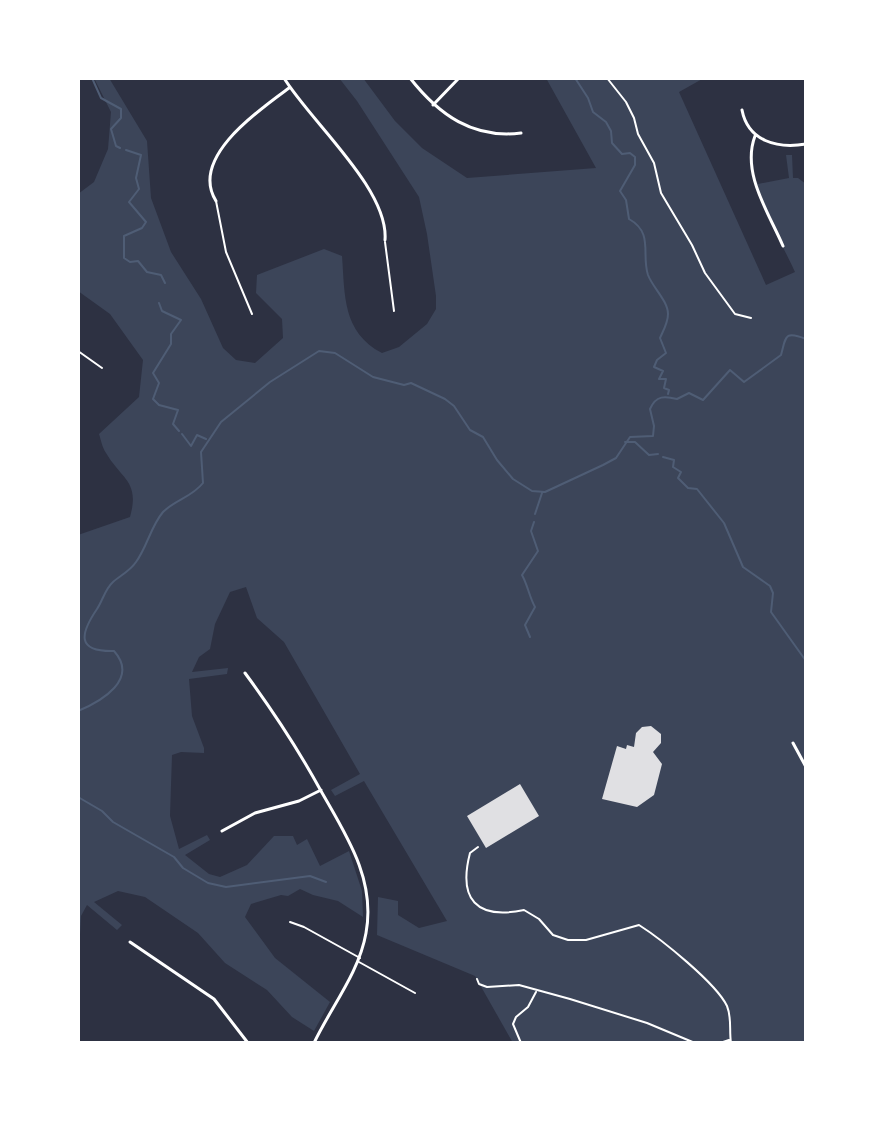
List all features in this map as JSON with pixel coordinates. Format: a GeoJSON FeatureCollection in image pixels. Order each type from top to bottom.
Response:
{"type":"FeatureCollection","features":[{"type":"Feature","properties":{"kind":"street"},"geometry":{"type":"LineString","coordinates":[[284,78],[365,184],[384,220],[385,240]]}},
{"type":"Feature","properties":{"kind":"street"},"geometry":{"type":"LineString","coordinates":[[410,78],[433,105],[456,121],[499,135],[521,133]]}},
{"type":"Feature","properties":{"kind":"street"},"geometry":{"type":"LineString","coordinates":[[433,105],[459,78]]}},
{"type":"Feature","properties":{"kind":"street"},"geometry":{"type":"LineString","coordinates":[[216,201],[210,189],[210,176],[222,149],[248,119],[289,87]]}},
{"type":"Feature","properties":{"kind":"street"},"geometry":{"type":"LineString","coordinates":[[742,110],[745,124],[755,136],[784,146],[806,144]]}},
{"type":"Feature","properties":{"kind":"street"},"geometry":{"type":"LineString","coordinates":[[755,136],[750,166],[783,246]]}},
{"type":"Feature","properties":{"kind":"street"},"geometry":{"type":"LineString","coordinates":[[245,673],[281,721],[354,850],[364,878],[368,918],[359,960],[314,1043]]}},
{"type":"Feature","properties":{"kind":"street"},"geometry":{"type":"LineString","coordinates":[[793,743],[806,767]]}},
{"type":"Feature","properties":{"kind":"street"},"geometry":{"type":"LineString","coordinates":[[222,831],[255,813],[299,801],[321,790]]}},
{"type":"Feature","properties":{"kind":"street"},"geometry":{"type":"LineString","coordinates":[[130,942],[214,999],[248,1043]]}},
{"type":"Feature","properties":{"kind":"lane"},"geometry":{"type":"LineString","coordinates":[[216,201],[226,252],[252,314]]}},
{"type":"Feature","properties":{"kind":"lane"},"geometry":{"type":"LineString","coordinates":[[385,240],[394,311]]}},
{"type":"Feature","properties":{"kind":"lane"},"geometry":{"type":"LineString","coordinates":[[78,351],[102,368]]}},
{"type":"Feature","properties":{"kind":"lane"},"geometry":{"type":"LineString","coordinates":[[290,922],[304,927],[415,993]]}},
{"type":"Feature","properties":{"kind":"path"},"geometry":{"type":"LineString","coordinates":[[607,78],[626,102],[638,134],[654,163],[661,193],[705,273],[735,314],[751,318]]}},
{"type":"Feature","properties":{"kind":"path"},"geometry":{"type":"LineString","coordinates":[[478,847],[470,853],[464,882],[468,894],[479,908],[501,915],[524,910],[539,919],[553,935],[568,940],[586,940],[639,925],[662,940],[726,1003],[730,1018],[730,1042],[720,1043]]}},
{"type":"Feature","properties":{"kind":"path"},"geometry":{"type":"LineString","coordinates":[[477,979],[479,984],[487,987],[519,985],[570,999],[647,1023],[695,1043]]}},
{"type":"Feature","properties":{"kind":"path"},"geometry":{"type":"LineString","coordinates":[[521,1043],[513,1024],[528,1007],[536,991]]}},
{"type":"Feature","properties":{"kind":"shaded area"},"geometry":{"type":"Polygon","coordinates":[[[94,78],[109,78],[147,141],[151,198],[171,252],[201,299],[223,348],[236,360],[255,363],[283,338],[282,319],[256,293],[257,275],[324,249],[342,256],[348,311],[359,334],[382,353],[399,347],[427,324],[436,309],[419,197],[339,78],[363,78],[395,121],[422,148],[467,178],[596,168],[546,78],[704,78],[679,92],[766,285],[795,272],[758,191],[753,174],[752,144],[754,175],[758,184],[789,178],[786,155],[792,155],[793,178],[806,184],[806,1043],[513,1043],[475,976],[377,935],[378,897],[398,901],[398,915],[419,928],[447,921],[364,781],[335,796],[331,790],[360,774],[284,642],[257,618],[246,587],[230,592],[215,624],[210,649],[199,657],[192,672],[228,668],[227,674],[189,679],[192,716],[204,753],[181,752],[172,755],[170,816],[179,849],[207,835],[210,840],[185,855],[209,874],[220,877],[247,865],[274,836],[293,836],[297,845],[307,839],[320,866],[349,851],[362,891],[363,917],[338,901],[300,889],[288,896],[281,895],[251,904],[245,917],[275,958],[330,1002],[314,1031],[292,1017],[267,990],[225,963],[198,933],[145,897],[118,891],[94,902],[122,925],[117,930],[87,905],[81,916],[78,973],[78,535],[130,517],[131,488],[105,451],[99,434],[139,397],[143,360],[110,314],[78,291],[78,194],[94,182],[108,149],[111,112],[94,78]]]}},
{"type":"Feature","properties":{"kind":"building"},"geometry":{"type":"Polygon","coordinates":[[[651,726],[661,734],[661,743],[653,752],[662,764],[654,795],[637,807],[602,799],[617,746],[626,749],[627,745],[634,747],[636,733],[642,727],[651,726]]]}},
{"type":"Feature","properties":{"kind":"building"},"geometry":{"type":"Polygon","coordinates":[[[520,784],[539,816],[486,848],[467,816],[520,784]]]}},
{"type":"Feature","properties":{"kind":"waterway"},"geometry":{"type":"LineString","coordinates":[[92,78],[101,98],[121,109],[121,118],[111,129],[116,146],[120,148]]}},
{"type":"Feature","properties":{"kind":"waterway"},"geometry":{"type":"LineString","coordinates":[[575,78],[593,112],[606,122],[612,143],[622,154],[630,153],[635,157],[635,165],[620,191],[626,200],[629,219],[642,231],[648,275],[667,309],[667,321],[660,338],[666,353],[654,367],[663,371],[659,379],[666,379],[664,388],[669,390],[668,394]]}},
{"type":"Feature","properties":{"kind":"waterway"},"geometry":{"type":"LineString","coordinates":[[126,150],[141,155],[136,178],[139,189],[129,202],[146,222],[142,228],[124,236],[124,258],[130,262],[138,261],[147,272],[161,275],[165,283]]}},
{"type":"Feature","properties":{"kind":"waterway"},"geometry":{"type":"LineString","coordinates":[[159,303],[162,311],[181,320],[153,373],[159,383],[153,399],[159,405],[178,410],[173,424],[179,431]]}},
{"type":"Feature","properties":{"kind":"waterway"},"geometry":{"type":"LineString","coordinates":[[78,711],[107,695],[120,680],[121,661],[114,651],[93,648],[85,640],[87,626],[108,588],[136,562],[163,512],[203,483],[201,452],[221,422],[270,382],[319,351],[335,353],[373,377],[404,385],[411,383],[445,399],[454,406],[470,430],[483,437],[513,479],[532,491],[545,492],[616,458],[630,437],[653,436],[650,409],[658,399],[677,399],[689,393],[703,400],[730,370],[744,382],[781,355],[787,337],[794,335],[806,339]]}},
{"type":"Feature","properties":{"kind":"waterway"},"geometry":{"type":"LineString","coordinates":[[182,434],[191,446],[197,435],[206,439]]}},
{"type":"Feature","properties":{"kind":"waterway"},"geometry":{"type":"LineString","coordinates":[[625,442],[635,442],[649,455],[658,454]]}},
{"type":"Feature","properties":{"kind":"waterway"},"geometry":{"type":"LineString","coordinates":[[663,457],[674,460],[673,467],[681,472],[678,478],[688,488],[697,489],[724,523],[743,567],[770,586],[773,593],[771,612],[806,661]]}},
{"type":"Feature","properties":{"kind":"waterway"},"geometry":{"type":"LineString","coordinates":[[535,514],[542,493]]}},
{"type":"Feature","properties":{"kind":"waterway"},"geometry":{"type":"LineString","coordinates":[[530,637],[525,625],[535,607],[522,575],[538,551],[531,531],[534,522]]}},
{"type":"Feature","properties":{"kind":"waterway"},"geometry":{"type":"LineString","coordinates":[[78,797],[102,811],[113,822],[174,857],[183,868],[208,883],[226,887],[310,876],[326,882]]}}]}
